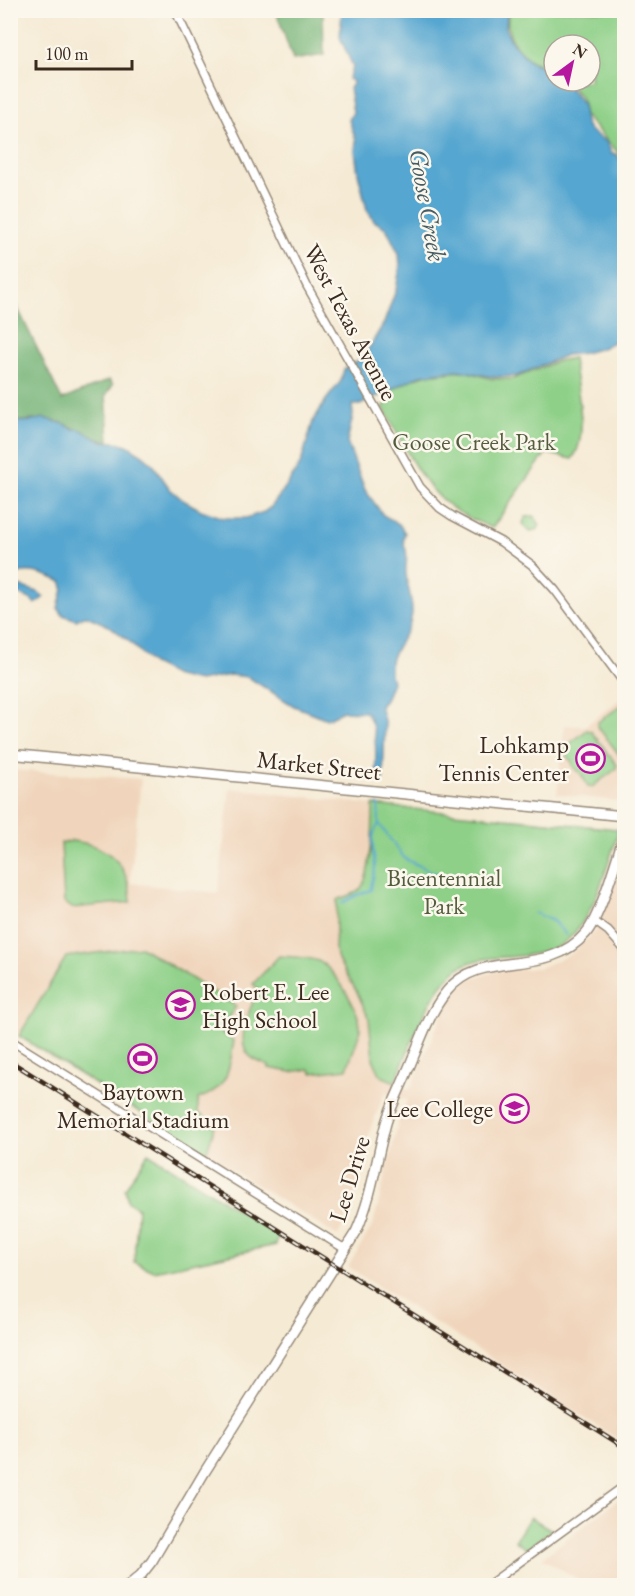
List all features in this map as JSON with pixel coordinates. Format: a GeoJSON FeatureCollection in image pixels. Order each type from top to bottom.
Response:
{"type":"FeatureCollection","features":[{"type":"Feature","properties":{"kind":"main road","name":"Market Street"},"geometry":{"type":"LineString","coordinates":[[10,754],[624,816]]}},
{"type":"Feature","properties":{"kind":"main road","name":"Lee Drive"},"geometry":{"type":"LineString","coordinates":[[128,1586],[152,1561],[210,1464],[356,1232],[367,1205],[387,1120],[435,1009],[448,989],[472,972],[501,964],[541,961],[564,952],[578,942],[594,921],[624,836]]}},
{"type":"Feature","properties":{"kind":"street","name":"West Texas Avenue"},"geometry":{"type":"LineString","coordinates":[[175,10],[307,286],[420,487],[452,516],[501,542],[532,565],[555,590],[624,683]]}},
{"type":"Feature","properties":{"kind":"street"},"geometry":{"type":"LineString","coordinates":[[594,921],[608,931],[624,949]]}},
{"type":"Feature","properties":{"kind":"street"},"geometry":{"type":"LineString","coordinates":[[10,1040],[345,1249]]}},
{"type":"Feature","properties":{"kind":"street"},"geometry":{"type":"LineString","coordinates":[[487,1586],[624,1486]]}},
{"type":"Feature","properties":{"kind":"shaded area"},"geometry":{"type":"Polygon","coordinates":[[[623,697],[624,802],[557,794],[565,725],[585,726],[623,697]]]}},
{"type":"Feature","properties":{"kind":"shaded area"},"geometry":{"type":"Polygon","coordinates":[[[10,770],[141,779],[130,883],[218,893],[230,788],[373,805],[369,867],[364,884],[358,891],[339,962],[357,992],[369,1019],[373,1058],[381,1076],[410,1090],[446,1006],[456,992],[469,979],[494,972],[540,968],[571,954],[595,932],[624,859],[624,1443],[348,1267],[373,1225],[400,1116],[407,1100],[385,1093],[371,1126],[353,1202],[338,1236],[11,1031],[10,770]]]}},
{"type":"Feature","properties":{"kind":"shaded area"},"geometry":{"type":"Polygon","coordinates":[[[624,1495],[624,1585],[587,1585],[542,1558],[624,1495]]]}},
{"type":"Feature","properties":{"kind":"green space"},"geometry":{"type":"Polygon","coordinates":[[[509,10],[624,11],[624,159],[583,114],[583,104],[577,93],[602,93],[602,33],[542,33],[542,66],[532,61],[515,45],[509,32],[509,10]]]}},
{"type":"Feature","properties":{"kind":"green space"},"geometry":{"type":"Polygon","coordinates":[[[276,11],[323,11],[324,55],[293,60],[276,11]]]}},
{"type":"Feature","properties":{"kind":"green space"},"geometry":{"type":"Polygon","coordinates":[[[10,292],[62,400],[109,380],[113,385],[106,395],[109,441],[55,421],[11,422],[10,292]]]}},
{"type":"Feature","properties":{"kind":"green space","name":"Goose Creek Park"},"geometry":{"type":"Polygon","coordinates":[[[573,358],[581,425],[577,449],[572,459],[546,453],[492,528],[471,519],[439,497],[420,473],[383,407],[389,401],[383,395],[410,380],[425,375],[465,371],[492,379],[513,379],[558,361],[573,358]]]}},
{"type":"Feature","properties":{"kind":"green space"},"geometry":{"type":"Polygon","coordinates":[[[534,516],[540,525],[537,530],[531,532],[523,523],[526,517],[534,516]]]}},
{"type":"Feature","properties":{"kind":"green space","name":"Lohkamp Tennis Center"},"geometry":{"type":"Polygon","coordinates":[[[624,705],[624,761],[597,726],[598,722],[624,705]]]}},
{"type":"Feature","properties":{"kind":"green space","name":"Lohkamp Tennis Center"},"geometry":{"type":"Polygon","coordinates":[[[587,730],[591,731],[607,755],[617,765],[616,769],[592,787],[588,786],[563,752],[564,748],[587,730]]]}},
{"type":"Feature","properties":{"kind":"green space","name":"Bicentennial Park"},"geometry":{"type":"Polygon","coordinates":[[[373,805],[617,829],[618,833],[602,883],[575,932],[563,944],[548,951],[480,960],[455,971],[445,981],[428,1008],[395,1082],[381,1076],[373,1059],[369,1019],[335,950],[337,900],[358,891],[366,876],[371,851],[373,805]]]}},
{"type":"Feature","properties":{"kind":"green space"},"geometry":{"type":"Polygon","coordinates":[[[73,841],[97,847],[115,860],[122,868],[126,878],[131,902],[72,908],[64,902],[61,843],[73,841]]]}},
{"type":"Feature","properties":{"kind":"green space","name":"Baytown Memorial Stadium"},"geometry":{"type":"Polygon","coordinates":[[[141,947],[236,1006],[221,1032],[234,1041],[226,1077],[216,1089],[198,1099],[198,1112],[215,1126],[206,1154],[19,1036],[66,957],[141,947]]]}},
{"type":"Feature","properties":{"kind":"green space"},"geometry":{"type":"Polygon","coordinates":[[[279,956],[306,958],[320,962],[333,973],[346,992],[356,1012],[360,1029],[347,1069],[312,1073],[310,1069],[291,1072],[269,1068],[248,1054],[243,1039],[246,1021],[258,989],[253,984],[279,956]]]}},
{"type":"Feature","properties":{"kind":"green space"},"geometry":{"type":"Polygon","coordinates":[[[148,1153],[279,1236],[276,1245],[154,1271],[134,1262],[138,1208],[128,1202],[125,1189],[148,1153]]]}},
{"type":"Feature","properties":{"kind":"green space"},"geometry":{"type":"Polygon","coordinates":[[[530,1517],[552,1530],[527,1549],[515,1541],[530,1517]]]}},
{"type":"Feature","properties":{"kind":"water","name":"Goose Creek"},"geometry":{"type":"Polygon","coordinates":[[[342,10],[507,11],[506,30],[513,44],[532,63],[542,66],[542,93],[574,93],[583,105],[584,119],[589,129],[606,142],[611,153],[624,161],[624,336],[602,348],[566,355],[517,376],[493,377],[458,370],[421,375],[360,405],[352,405],[353,415],[347,442],[365,490],[383,515],[399,524],[405,533],[403,540],[407,553],[406,573],[412,609],[410,623],[390,663],[392,682],[380,706],[385,724],[383,779],[376,779],[375,736],[366,712],[343,711],[327,719],[294,706],[248,677],[230,675],[199,681],[176,676],[152,664],[111,627],[87,616],[77,620],[63,615],[58,608],[63,589],[62,582],[43,574],[30,572],[11,577],[11,422],[43,418],[65,424],[73,429],[80,429],[101,441],[127,445],[152,463],[170,489],[183,500],[201,510],[224,518],[246,518],[264,512],[272,506],[301,463],[313,421],[341,381],[344,369],[363,358],[384,323],[396,290],[400,267],[399,254],[386,228],[374,221],[367,210],[358,173],[356,140],[349,120],[353,112],[349,88],[353,81],[348,79],[353,67],[340,37],[342,10]]]}},
{"type":"Feature","properties":{"kind":"water"},"geometry":{"type":"Polygon","coordinates":[[[12,584],[38,592],[44,597],[35,604],[20,594],[11,597],[12,584]]]}},
{"type":"Feature","properties":{"kind":"waterway"},"geometry":{"type":"LineString","coordinates":[[378,804],[379,824],[405,859],[443,877],[478,885]]}},
{"type":"Feature","properties":{"kind":"waterway"},"geometry":{"type":"LineString","coordinates":[[342,903],[371,890],[375,866],[373,839],[379,824]]}},
{"type":"Feature","properties":{"kind":"waterway"},"geometry":{"type":"LineString","coordinates":[[535,913],[553,921],[566,935]]}},
{"type":"Feature","properties":{"kind":"railway"},"geometry":{"type":"LineString","coordinates":[[10,1061],[624,1447]]}},
{"type":"Feature","properties":{"kind":"place","name":"Lohkamp Tennis Center"},"geometry":{"type":"Point","coordinates":[590,758]}},
{"type":"Feature","properties":{"kind":"place","name":"Robert E. Lee High School"},"geometry":{"type":"Point","coordinates":[181,1005]}},
{"type":"Feature","properties":{"kind":"place","name":"Baytown Memorial Stadium"},"geometry":{"type":"Point","coordinates":[143,1058]}},
{"type":"Feature","properties":{"kind":"place","name":"Lee College"},"geometry":{"type":"Point","coordinates":[514,1108]}}]}
